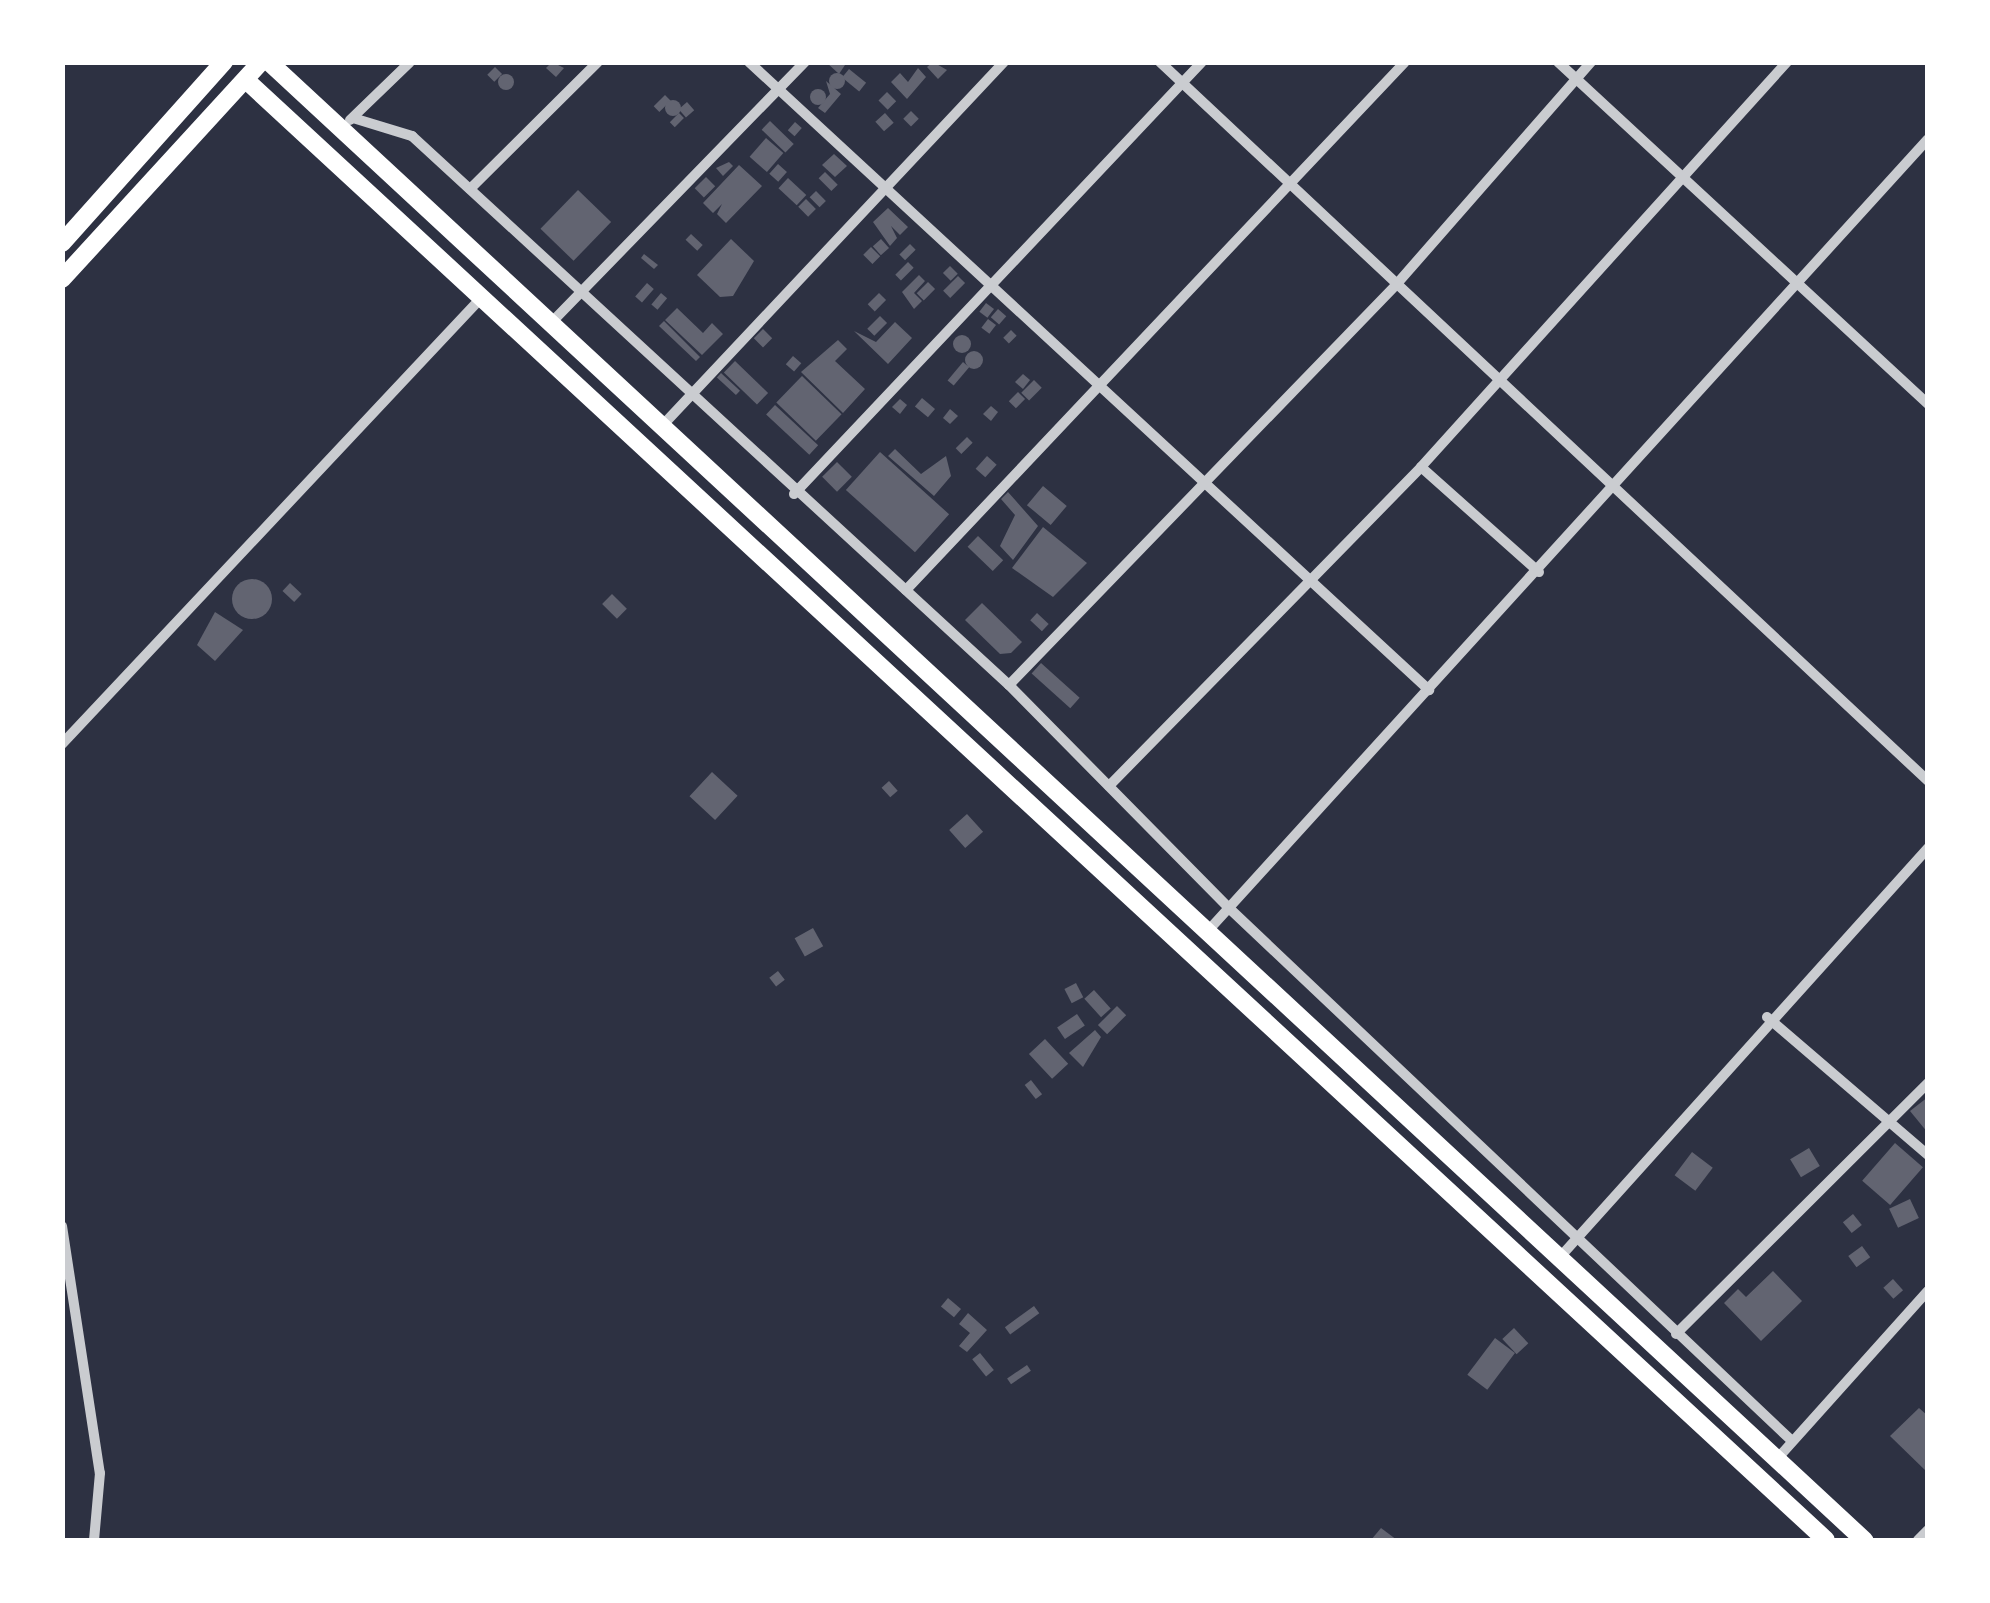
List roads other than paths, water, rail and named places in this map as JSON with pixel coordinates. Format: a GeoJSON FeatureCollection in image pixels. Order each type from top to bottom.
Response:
{"type":"FeatureCollection","features":[{"type":"Feature","properties":{"kind":"main road"},"geometry":{"type":"LineString","coordinates":[[62,243],[225,62],[1826,1540]]}},
{"type":"Feature","properties":{"kind":"main road"},"geometry":{"type":"LineString","coordinates":[[62,279],[261,62]]}},
{"type":"Feature","properties":{"kind":"main road"},"geometry":{"type":"LineString","coordinates":[[268,62],[346,123],[549,325],[1864,1540]]}},
{"type":"Feature","properties":{"kind":"street"},"geometry":{"type":"LineString","coordinates":[[346,123],[410,62]]}},
{"type":"Feature","properties":{"kind":"street"},"geometry":{"type":"LineString","coordinates":[[470,190],[598,62]]}},
{"type":"Feature","properties":{"kind":"street"},"geometry":{"type":"LineString","coordinates":[[749,62],[1100,386],[1209,481],[1429,690]]}},
{"type":"Feature","properties":{"kind":"street"},"geometry":{"type":"LineString","coordinates":[[549,325],[582,296],[805,62]]}},
{"type":"Feature","properties":{"kind":"street"},"geometry":{"type":"LineString","coordinates":[[660,428],[692,400],[1004,62]]}},
{"type":"Feature","properties":{"kind":"street"},"geometry":{"type":"LineString","coordinates":[[1160,62],[1496,386],[1616,488],[1928,781]]}},
{"type":"Feature","properties":{"kind":"street"},"geometry":{"type":"LineString","coordinates":[[794,494],[996,288],[1202,62]]}},
{"type":"Feature","properties":{"kind":"street"},"geometry":{"type":"LineString","coordinates":[[906,590],[1405,62]]}},
{"type":"Feature","properties":{"kind":"street"},"geometry":{"type":"LineString","coordinates":[[1558,62],[1684,174],[1928,404]]}},
{"type":"Feature","properties":{"kind":"street"},"geometry":{"type":"LineString","coordinates":[[1010,684],[1395,286],[1590,62]]}},
{"type":"Feature","properties":{"kind":"street"},"geometry":{"type":"LineString","coordinates":[[1109,786],[1421,467],[1787,62]]}},
{"type":"Feature","properties":{"kind":"street"},"geometry":{"type":"LineString","coordinates":[[346,123],[412,136],[794,494],[1010,684],[1230,909],[1791,1440]]}},
{"type":"Feature","properties":{"kind":"street"},"geometry":{"type":"LineString","coordinates":[[1206,933],[1616,488],[1928,139]]}},
{"type":"Feature","properties":{"kind":"street"},"geometry":{"type":"LineString","coordinates":[[62,744],[482,297]]}},
{"type":"Feature","properties":{"kind":"street"},"geometry":{"type":"LineString","coordinates":[[1421,467],[1539,572]]}},
{"type":"Feature","properties":{"kind":"street"},"geometry":{"type":"LineString","coordinates":[[1561,1256],[1767,1017],[1928,848]]}},
{"type":"Feature","properties":{"kind":"street"},"geometry":{"type":"LineString","coordinates":[[1767,1017],[1928,1156]]}},
{"type":"Feature","properties":{"kind":"street"},"geometry":{"type":"LineString","coordinates":[[1676,1334],[1928,1082]]}},
{"type":"Feature","properties":{"kind":"street"},"geometry":{"type":"LineString","coordinates":[[62,1226],[100,1473],[94,1540]]}},
{"type":"Feature","properties":{"kind":"street"},"geometry":{"type":"LineString","coordinates":[[1777,1459],[1928,1291]]}},
{"type":"Feature","properties":{"kind":"street"},"geometry":{"type":"LineString","coordinates":[[1918,1540],[1928,1530]]}}]}
